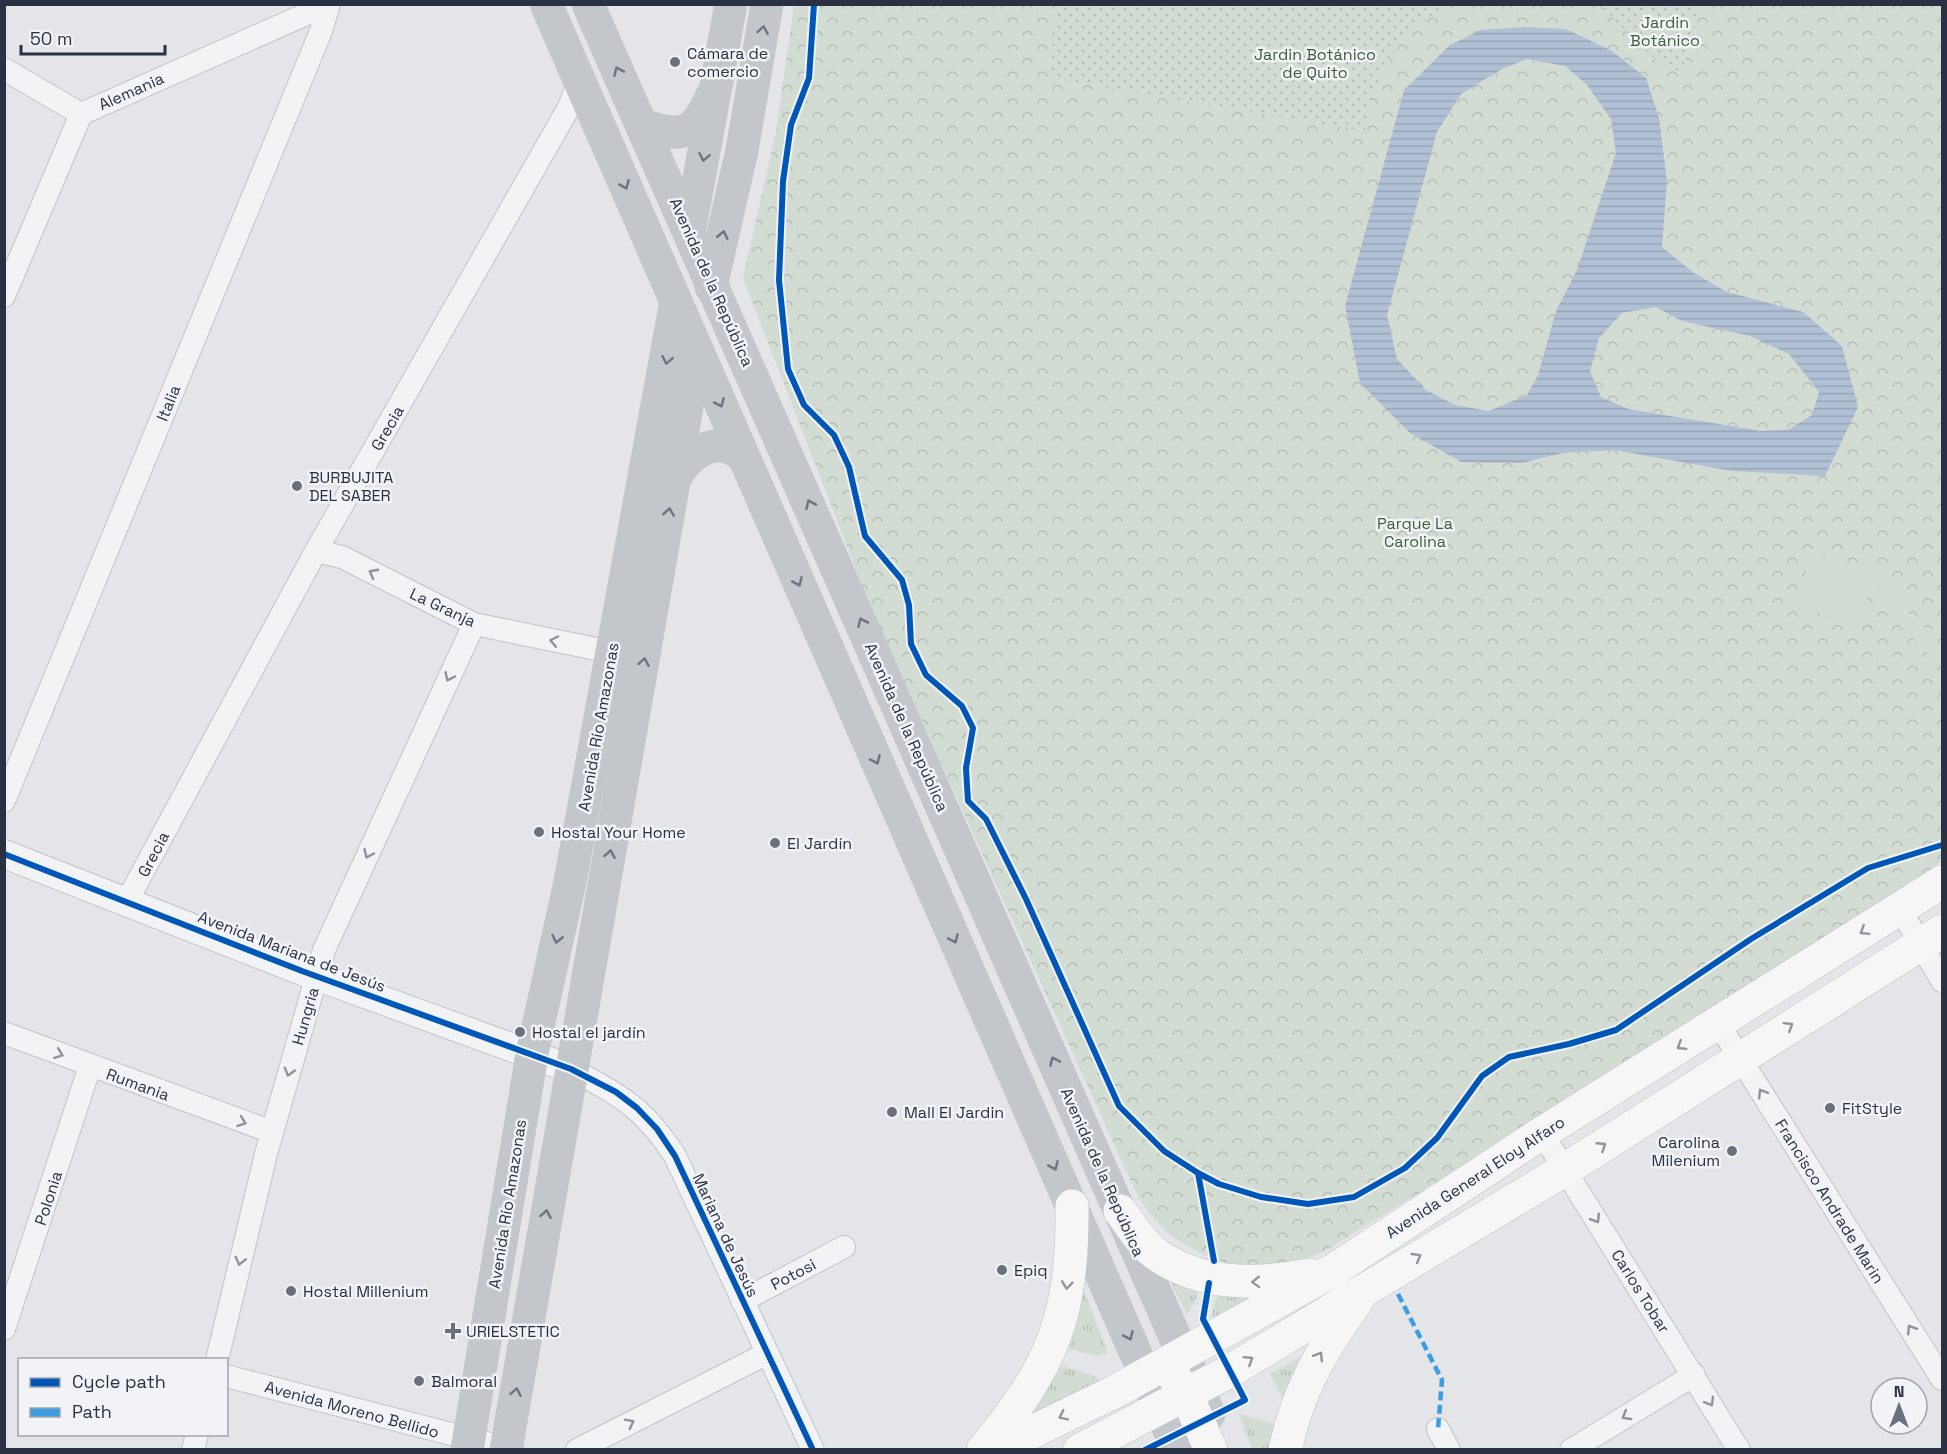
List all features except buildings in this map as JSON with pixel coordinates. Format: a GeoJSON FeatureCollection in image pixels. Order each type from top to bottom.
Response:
{"type":"FeatureCollection","features":[{"type":"Feature","properties":{"kind":"main road"},"geometry":{"type":"LineString","coordinates":[[546,4],[1146,1374],[1161,1372],[1172,1375],[1210,1449]]}},
{"type":"Feature","properties":{"kind":"main road","name":"Avenida de la República"},"geometry":{"type":"LineString","coordinates":[[588,4],[690,230],[1183,1354],[1178,1449]]}},
{"type":"Feature","properties":{"kind":"main road","name":"Avenida Río Amazonas"},"geometry":{"type":"LineString","coordinates":[[468,1445],[532,1054],[570,882],[731,4]]}},
{"type":"Feature","properties":{"kind":"main road","name":"Avenida Río Amazonas"},"geometry":{"type":"LineString","coordinates":[[506,1449],[696,349],[742,150],[767,4]]}},
{"type":"Feature","properties":{"kind":"main road"},"geometry":{"type":"LineString","coordinates":[[643,125],[676,133],[693,127],[704,114],[719,79]]}},
{"type":"Feature","properties":{"kind":"main road"},"geometry":{"type":"LineString","coordinates":[[675,479],[687,459],[705,448],[728,447],[744,458]]}},
{"type":"Feature","properties":{"kind":"main road","name":"Avenida General Eloy Alfaro"},"geometry":{"type":"LineString","coordinates":[[995,1449],[1146,1374],[1334,1270],[1542,1133],[1942,882]]}},
{"type":"Feature","properties":{"kind":"main road"},"geometry":{"type":"LineString","coordinates":[[1080,1449],[1230,1371],[1566,1169],[1932,937]]}},
{"type":"Feature","properties":{"kind":"main road"},"geometry":{"type":"LineString","coordinates":[[983,1449],[1024,1398],[1053,1343],[1065,1302],[1072,1243],[1072,1206]]}},
{"type":"Feature","properties":{"kind":"main road"},"geometry":{"type":"LineString","coordinates":[[1120,1211],[1155,1254],[1188,1271],[1241,1283],[1284,1280],[1334,1270]]}},
{"type":"Feature","properties":{"kind":"main road"},"geometry":{"type":"LineString","coordinates":[[1285,1449],[1302,1390],[1314,1365],[1367,1287]]}},
{"type":"Feature","properties":{"kind":"main road","name":"Avenida de la República"},"geometry":{"type":"LineString","coordinates":[[1182,1397],[1225,1449]]}},
{"type":"Feature","properties":{"kind":"street","name":"Alemania"},"geometry":{"type":"LineString","coordinates":[[4,296],[81,114],[329,4]]}},
{"type":"Feature","properties":{"kind":"street","name":"Italia"},"geometry":{"type":"LineString","coordinates":[[4,801],[321,31],[329,4]]}},
{"type":"Feature","properties":{"kind":"street"},"geometry":{"type":"LineString","coordinates":[[4,69],[81,114]]}},
{"type":"Feature","properties":{"kind":"street","name":"Grecia"},"geometry":{"type":"LineString","coordinates":[[127,902],[316,551],[568,110],[579,82]]}},
{"type":"Feature","properties":{"kind":"street","name":"La Granja"},"geometry":{"type":"LineString","coordinates":[[316,551],[342,556],[474,624],[612,652]]}},
{"type":"Feature","properties":{"kind":"street","name":"Hungria"},"geometry":{"type":"LineString","coordinates":[[217,1358],[272,1132],[324,950],[474,624]]}},
{"type":"Feature","properties":{"kind":"street","name":"Avenida Mariana de Jesús"},"geometry":{"type":"LineString","coordinates":[[4,854],[317,976],[571,1069]]}},
{"type":"Feature","properties":{"kind":"street"},"geometry":{"type":"LineString","coordinates":[[1900,909],[1932,937],[1942,981]]}},
{"type":"Feature","properties":{"kind":"street","name":"Francisco Andrade Marin"},"geometry":{"type":"LineString","coordinates":[[1718,1023],[1942,1379]]}},
{"type":"Feature","properties":{"kind":"street","name":"Rumania"},"geometry":{"type":"LineString","coordinates":[[4,1033],[272,1132]]}},
{"type":"Feature","properties":{"kind":"street","name":"Polonia"},"geometry":{"type":"LineString","coordinates":[[4,1329],[90,1066]]}},
{"type":"Feature","properties":{"kind":"street","name":"Mariana de Jesús"},"geometry":{"type":"LineString","coordinates":[[571,1069],[616,1092],[638,1108],[657,1129],[675,1156],[766,1354],[813,1449]]}},
{"type":"Feature","properties":{"kind":"street","name":"Carlos Tobar"},"geometry":{"type":"LineString","coordinates":[[1542,1133],[1739,1449]]}},
{"type":"Feature","properties":{"kind":"street","name":"Potosi"},"geometry":{"type":"LineString","coordinates":[[742,1301],[844,1247]]}},
{"type":"Feature","properties":{"kind":"street"},"geometry":{"type":"LineString","coordinates":[[577,1449],[766,1354]]}},
{"type":"Feature","properties":{"kind":"street"},"geometry":{"type":"LineString","coordinates":[[1571,1449],[1694,1375]]}},
{"type":"Feature","properties":{"kind":"street","name":"Avenida Moreno Bellido"},"geometry":{"type":"LineString","coordinates":[[228,1377],[468,1445],[513,1449]]}},
{"type":"Feature","properties":{"kind":"street"},"geometry":{"type":"LineString","coordinates":[[1438,1429],[1449,1449]]}},
{"type":"Feature","properties":{"kind":"green space","name":"Jardin Botánico de Quito"},"geometry":{"type":"Polygon","coordinates":[[[1055,4],[1451,5],[1417,27],[1392,56],[1374,91],[1365,131],[1050,78],[1055,4]]]}},
{"type":"Feature","properties":{"kind":"green space","name":"Parque La Carolina"},"geometry":{"type":"Polygon","coordinates":[[[794,5],[1942,5],[1942,861],[1725,1003],[1325,1251],[1279,1267],[1259,1269],[1232,1264],[1204,1255],[1169,1234],[1139,1199],[872,611],[743,278],[776,132],[794,5]]]}},
{"type":"Feature","properties":{"kind":"green space","name":"Jardin Botánico"},"geometry":{"type":"Polygon","coordinates":[[[1600,5],[1701,5],[1681,74],[1653,57],[1600,5]]]}},
{"type":"Feature","properties":{"kind":"green space"},"geometry":{"type":"Polygon","coordinates":[[[1811,555],[1888,576],[1903,596],[1905,611],[1920,622],[1942,647],[1942,667],[1889,615],[1878,587],[1866,599],[1870,619],[1858,627],[1796,606],[1811,555]]]}},
{"type":"Feature","properties":{"kind":"green space"},"geometry":{"type":"Polygon","coordinates":[[[1157,1256],[1196,1279],[1196,1297],[1187,1314],[1157,1256]]]}},
{"type":"Feature","properties":{"kind":"green space"},"geometry":{"type":"Polygon","coordinates":[[[1078,1275],[1108,1353],[1097,1356],[1070,1349],[1064,1341],[1078,1275]]]}},
{"type":"Feature","properties":{"kind":"green space"},"geometry":{"type":"Polygon","coordinates":[[[1224,1288],[1270,1290],[1211,1323],[1215,1300],[1224,1288]]]}},
{"type":"Feature","properties":{"kind":"green space"},"geometry":{"type":"Polygon","coordinates":[[[1300,1357],[1284,1401],[1270,1374],[1300,1357]]]}},
{"type":"Feature","properties":{"kind":"green space"},"geometry":{"type":"Polygon","coordinates":[[[1064,1366],[1095,1376],[1100,1382],[1015,1425],[1055,1369],[1064,1366]]]}},
{"type":"Feature","properties":{"kind":"green space"},"geometry":{"type":"Polygon","coordinates":[[[1239,1414],[1279,1425],[1273,1449],[1252,1449],[1239,1414]]]}},
{"type":"Feature","properties":{"kind":"water"},"geometry":{"type":"Polygon","coordinates":[[[1524,27],[1566,29],[1612,51],[1646,78],[1659,118],[1667,181],[1662,247],[1694,273],[1727,292],[1803,312],[1842,346],[1858,407],[1825,476],[1732,471],[1614,450],[1562,453],[1522,463],[1461,462],[1410,433],[1360,383],[1345,306],[1404,90],[1450,45],[1481,30],[1524,27]],[[1527,59],[1502,69],[1461,94],[1437,132],[1387,315],[1397,359],[1426,390],[1455,405],[1489,411],[1527,395],[1538,375],[1556,311],[1577,270],[1616,153],[1611,119],[1587,85],[1565,66],[1527,59]],[[1656,307],[1622,313],[1599,338],[1590,371],[1601,397],[1628,409],[1761,431],[1788,430],[1812,415],[1819,392],[1789,354],[1750,336],[1682,321],[1656,307]]]}},
{"type":"Feature","properties":{"kind":"marked path"},"geometry":{"type":"LineString","coordinates":[[1398,1294],[1442,1380],[1438,1429]]}},
{"type":"Feature","properties":{"kind":"cycle path"},"geometry":{"type":"LineString","coordinates":[[814,4],[809,78],[791,125],[783,181],[779,280],[788,369],[804,405],[834,435],[849,467],[865,536],[902,580],[909,605],[911,644],[926,675],[962,706],[973,728],[966,768],[968,801],[986,819],[1026,899],[1119,1106],[1164,1151],[1219,1184],[1261,1197],[1308,1204],[1354,1197],[1405,1168],[1437,1138],[1482,1076],[1509,1057],[1569,1044],[1616,1030],[1751,939],[1868,868],[1942,845]]}},
{"type":"Feature","properties":{"kind":"cycle path"},"geometry":{"type":"LineString","coordinates":[[4,854],[302,971],[571,1069],[616,1092],[637,1108],[657,1129],[675,1156],[813,1450]]}},
{"type":"Feature","properties":{"kind":"cycle path"},"geometry":{"type":"LineString","coordinates":[[1198,1173],[1214,1261]]}},
{"type":"Feature","properties":{"kind":"cycle path"},"geometry":{"type":"LineString","coordinates":[[1145,1450],[1245,1400],[1203,1319],[1209,1283]]}},
{"type":"Feature","properties":{"kind":"place","name":"Cámara de comercio"},"geometry":{"type":"Point","coordinates":[675,62]}},
{"type":"Feature","properties":{"kind":"place","name":"BURBUJITA DEL SABER"},"geometry":{"type":"Point","coordinates":[297,486]}},
{"type":"Feature","properties":{"kind":"place","name":"Hostal Your Home"},"geometry":{"type":"Point","coordinates":[539,832]}},
{"type":"Feature","properties":{"kind":"place","name":"El Jardín"},"geometry":{"type":"Point","coordinates":[775,843]}},
{"type":"Feature","properties":{"kind":"place","name":"Hostal el jardín"},"geometry":{"type":"Point","coordinates":[520,1032]}},
{"type":"Feature","properties":{"kind":"place","name":"FitStyle"},"geometry":{"type":"Point","coordinates":[1830,1108]}},
{"type":"Feature","properties":{"kind":"place","name":"Mall El Jardin"},"geometry":{"type":"Point","coordinates":[892,1112]}},
{"type":"Feature","properties":{"kind":"place","name":"Carolina Milenium"},"geometry":{"type":"Point","coordinates":[1732,1151]}},
{"type":"Feature","properties":{"kind":"place","name":"Epiq"},"geometry":{"type":"Point","coordinates":[1002,1270]}},
{"type":"Feature","properties":{"kind":"place","name":"Hostal Millenium"},"geometry":{"type":"Point","coordinates":[291,1291]}},
{"type":"Feature","properties":{"kind":"place","name":"URIELSTETIC"},"geometry":{"type":"Point","coordinates":[453,1331]}},
{"type":"Feature","properties":{"kind":"place","name":"Balmoral"},"geometry":{"type":"Point","coordinates":[419,1381]}}]}
